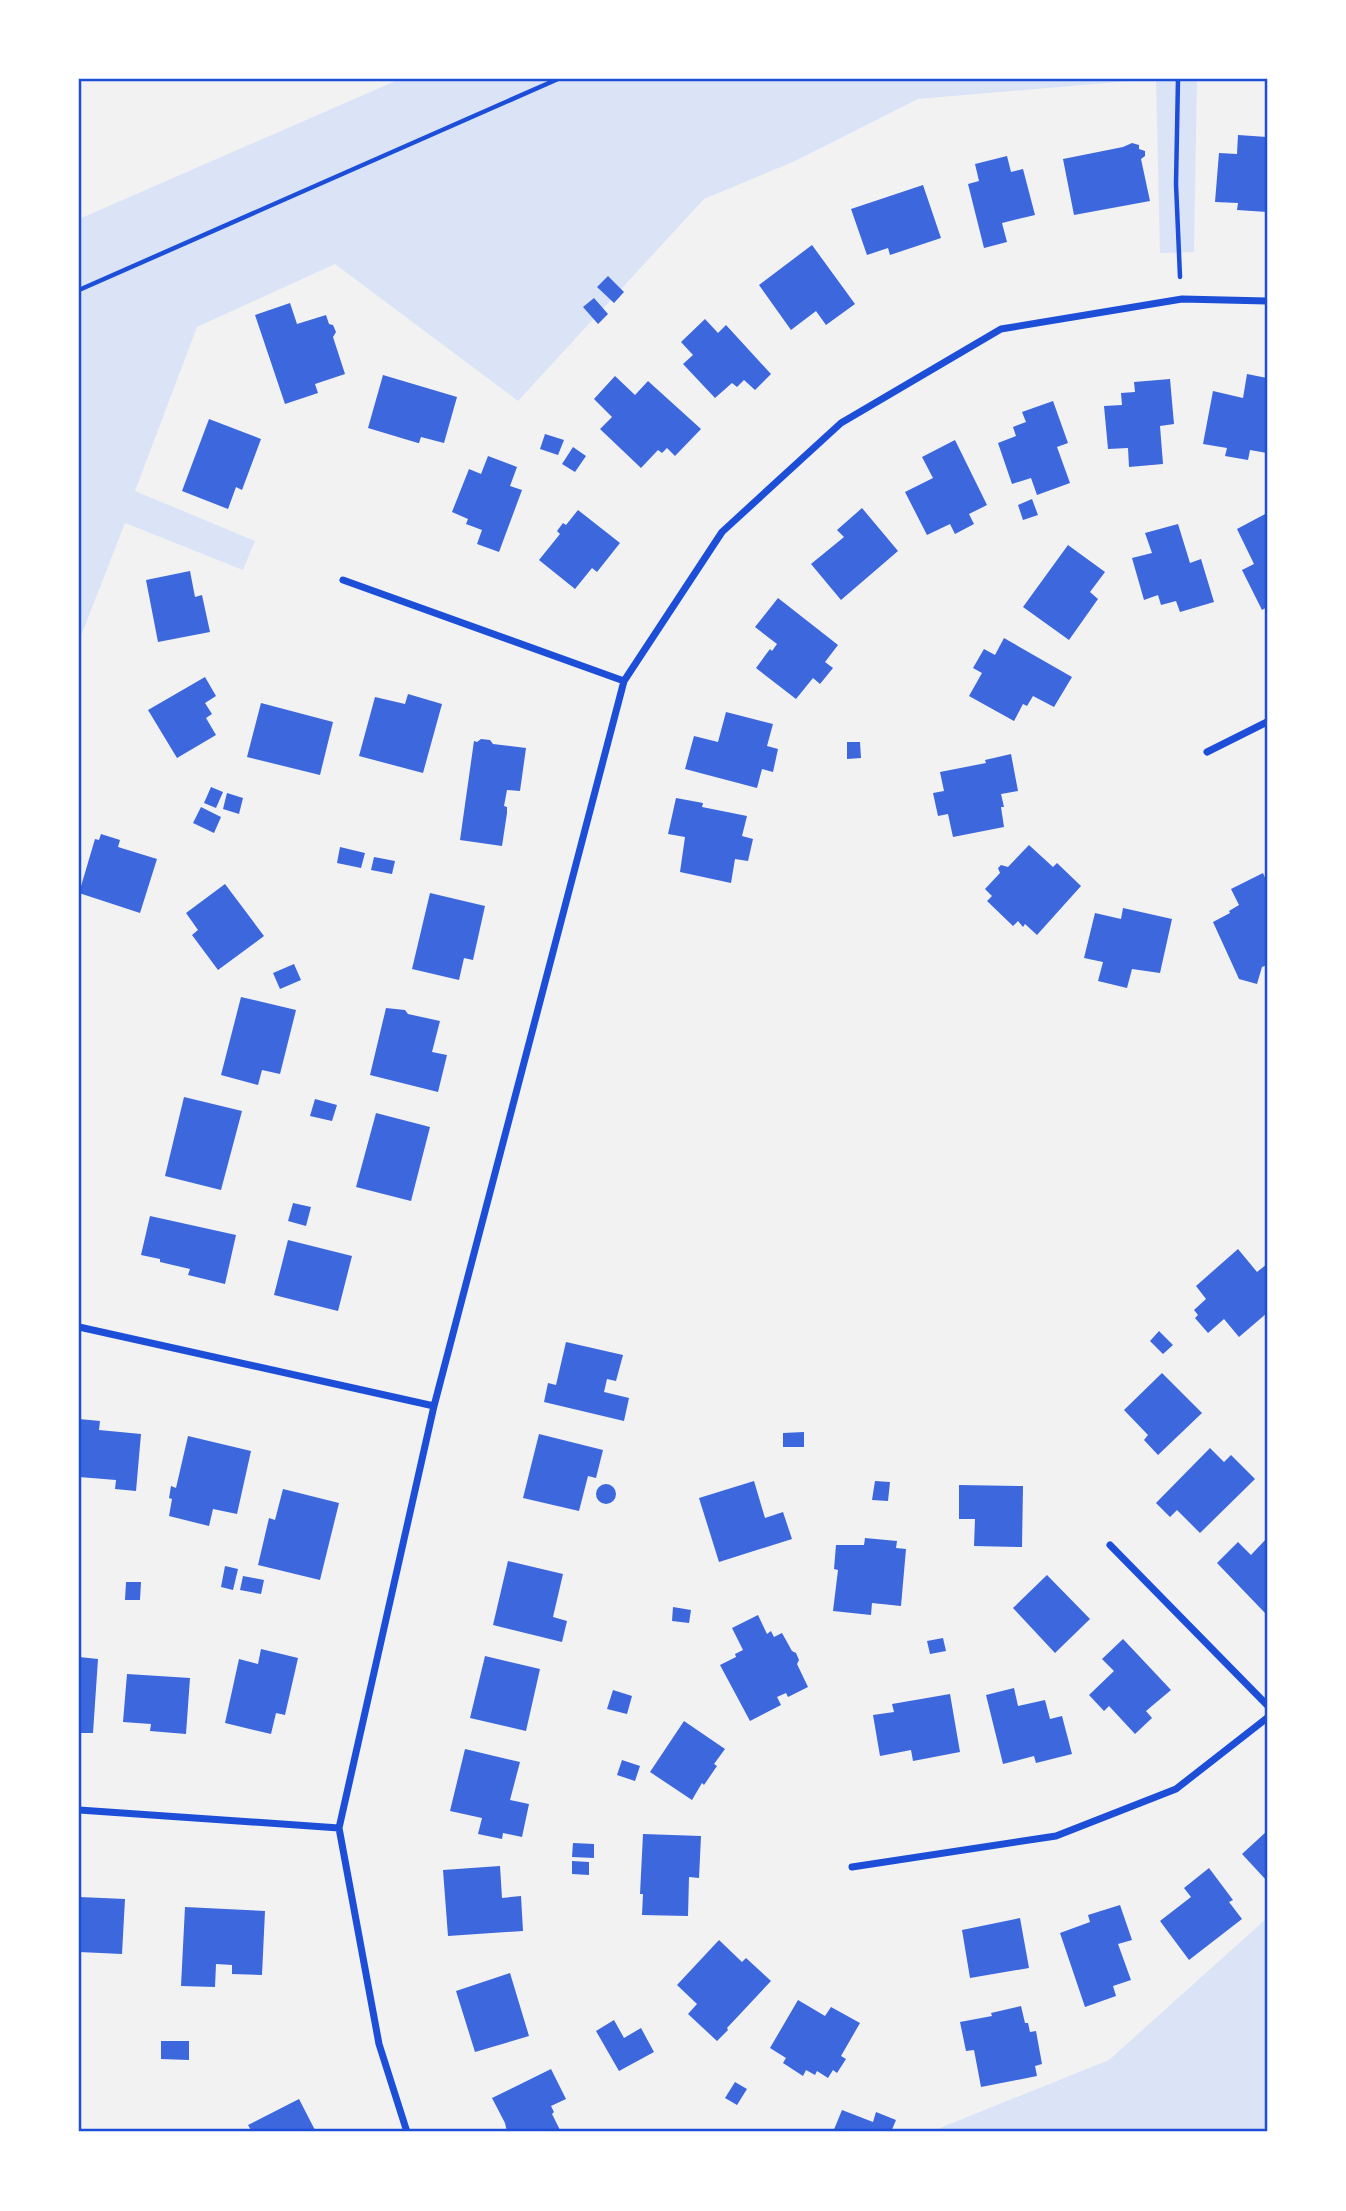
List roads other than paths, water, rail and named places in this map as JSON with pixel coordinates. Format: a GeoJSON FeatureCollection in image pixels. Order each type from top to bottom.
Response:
{"type":"FeatureCollection","features":[{"type":"Feature","properties":{"kind":"street"},"geometry":{"type":"LineString","coordinates":[[407,2132],[379,2044],[339,1828],[434,1406],[624,681],[722,532],[841,423],[1001,329],[1182,299],[1267,300]]}},
{"type":"Feature","properties":{"kind":"street"},"geometry":{"type":"LineString","coordinates":[[343,580],[624,681]]}},
{"type":"Feature","properties":{"kind":"street"},"geometry":{"type":"LineString","coordinates":[[1207,752],[1267,722]]}},
{"type":"Feature","properties":{"kind":"street"},"geometry":{"type":"LineString","coordinates":[[79,1327],[434,1406]]}},
{"type":"Feature","properties":{"kind":"street"},"geometry":{"type":"LineString","coordinates":[[1110,1545],[1267,1705]]}},
{"type":"Feature","properties":{"kind":"street"},"geometry":{"type":"LineString","coordinates":[[852,1867],[1056,1836],[1176,1790],[1267,1718]]}},
{"type":"Feature","properties":{"kind":"street"},"geometry":{"type":"LineString","coordinates":[[79,1810],[339,1828]]}}]}
